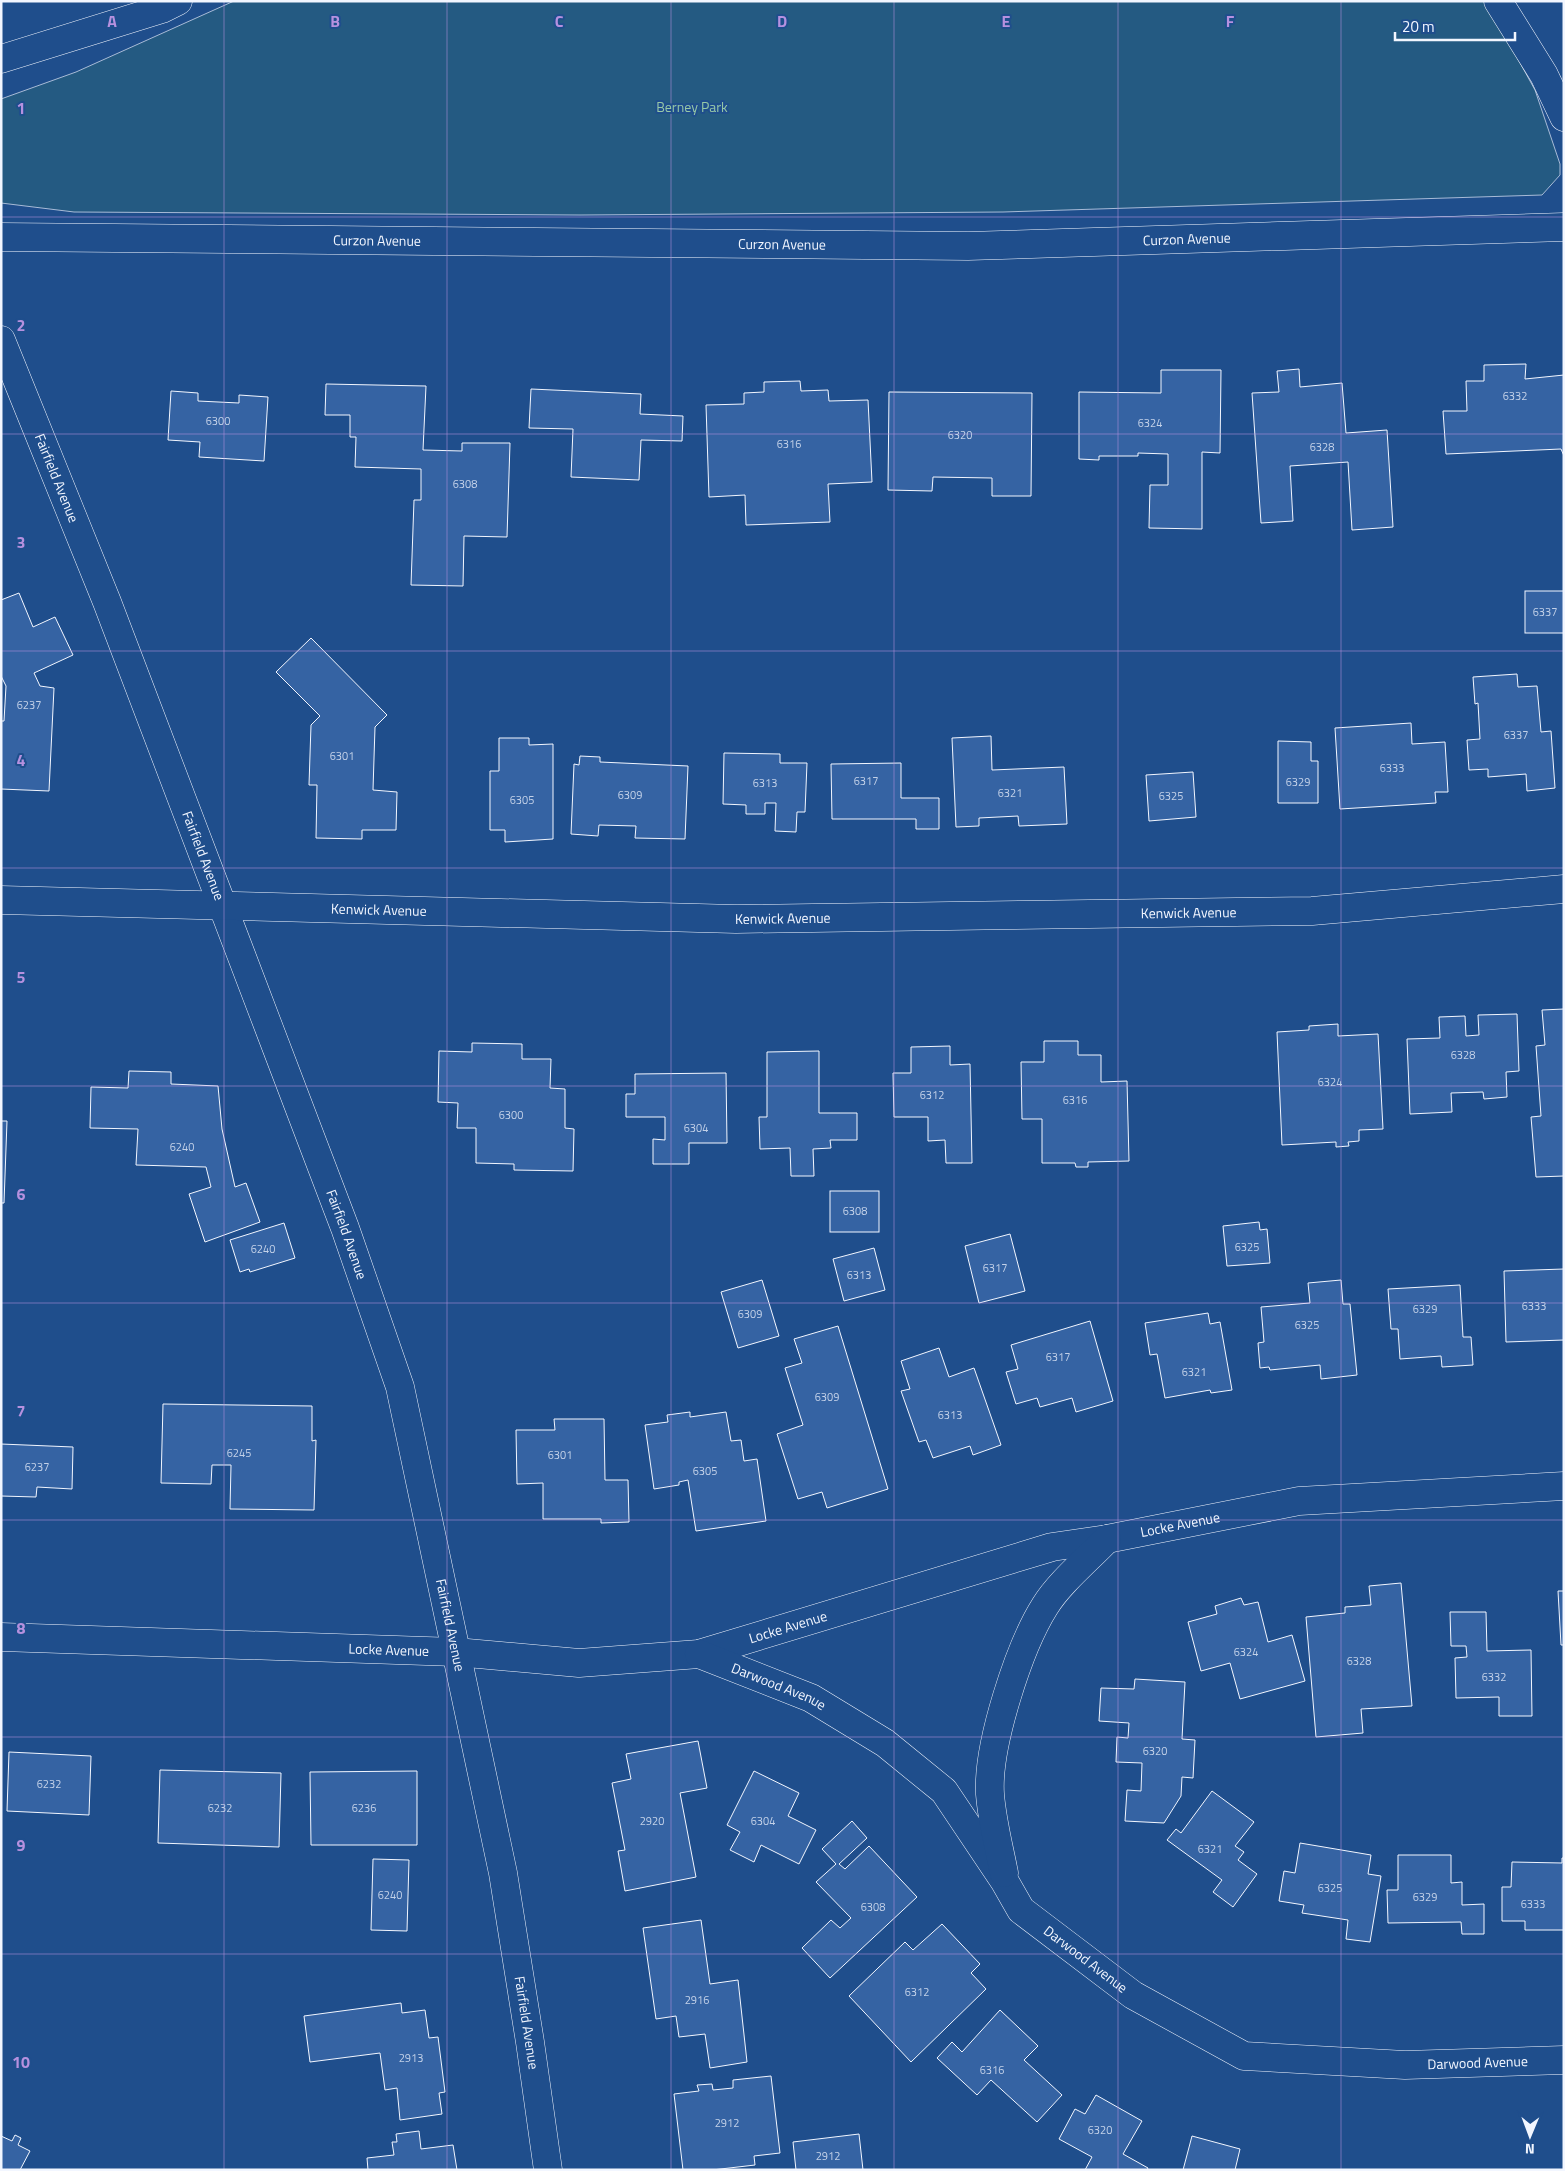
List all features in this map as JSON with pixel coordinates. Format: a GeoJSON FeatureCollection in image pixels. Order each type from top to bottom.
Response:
{"type":"FeatureCollection","features":[{"type":"Feature","properties":{"kind":"street"},"geometry":{"type":"LineString","coordinates":[[1,59],[162,9],[178,1]]}},
{"type":"Feature","properties":{"kind":"street"},"geometry":{"type":"LineString","coordinates":[[1498,1],[1544,75],[1564,117]]}},
{"type":"Feature","properties":{"kind":"street","name":"Curzon Avenue"},"geometry":{"type":"LineString","coordinates":[[1,237],[968,246],[1564,227]]}},
{"type":"Feature","properties":{"kind":"street","name":"Fairfield Avenue"},"geometry":{"type":"LineString","coordinates":[[1,340],[108,602],[345,1228],[400,1387],[503,1873],[548,2170]]}},
{"type":"Feature","properties":{"kind":"street","name":"Kenwick Avenue"},"geometry":{"type":"LineString","coordinates":[[1,900],[746,918],[1312,911],[1564,889]]}},
{"type":"Feature","properties":{"kind":"street","name":"Locke Avenue"},"geometry":{"type":"LineString","coordinates":[[1,1637],[456,1652],[579,1663],[699,1654],[1052,1547],[1108,1539],[1299,1501],[1564,1486]]}},
{"type":"Feature","properties":{"kind":"street"},"geometry":{"type":"LineString","coordinates":[[1005,1882],[990,1793],[996,1733],[1024,1650],[1045,1605],[1108,1539]]}},
{"type":"Feature","properties":{"kind":"street","name":"Darwood Avenue"},"geometry":{"type":"LineString","coordinates":[[699,1654],[810,1698],[885,1743],[944,1791],[1005,1882],[1021,1910],[1133,1995],[1244,2056],[1405,2066],[1564,2060]]}},
{"type":"Feature","properties":{"kind":"green space","name":"Berney Park"},"geometry":{"type":"Polygon","coordinates":[[[234,1],[1486,1],[1535,90],[1560,164],[1560,175],[1542,195],[1003,212],[580,215],[74,212],[1,203],[1,99],[76,72],[234,1]]]}},
{"type":"Feature","properties":{"kind":"building"},"geometry":{"type":"Polygon","coordinates":[[[1526,364],[1525,379],[1564,375],[1564,456],[1561,449],[1446,454],[1443,411],[1467,411],[1466,381],[1484,381],[1484,365],[1526,364]]]}},
{"type":"Feature","properties":{"kind":"building"},"geometry":{"type":"Polygon","coordinates":[[[1299,369],[1300,387],[1342,383],[1346,433],[1387,430],[1393,527],[1352,530],[1348,462],[1290,466],[1293,521],[1261,523],[1252,393],[1279,392],[1277,371],[1299,369]]]}},
{"type":"Feature","properties":{"kind":"building"},"geometry":{"type":"Polygon","coordinates":[[[1161,370],[1221,370],[1220,453],[1202,452],[1202,529],[1149,528],[1150,485],[1168,485],[1168,454],[1138,453],[1138,456],[1099,456],[1099,460],[1079,459],[1079,392],[1161,393],[1161,370]]]}},
{"type":"Feature","properties":{"kind":"building"},"geometry":{"type":"Polygon","coordinates":[[[800,381],[801,391],[828,390],[829,401],[868,400],[872,482],[828,484],[830,522],[746,525],[745,495],[709,497],[706,405],[744,404],[744,393],[764,392],[764,382],[800,381]]]}},
{"type":"Feature","properties":{"kind":"building"},"geometry":{"type":"Polygon","coordinates":[[[326,384],[426,386],[423,450],[462,451],[462,443],[510,443],[507,537],[464,536],[463,586],[411,585],[414,500],[421,500],[421,469],[355,467],[356,437],[350,437],[350,415],[325,415],[326,384]]]}},
{"type":"Feature","properties":{"kind":"building"},"geometry":{"type":"Polygon","coordinates":[[[531,389],[641,394],[640,414],[683,416],[682,441],[641,440],[639,480],[571,477],[573,429],[529,428],[531,389]]]}},
{"type":"Feature","properties":{"kind":"building"},"geometry":{"type":"Polygon","coordinates":[[[171,391],[198,393],[198,401],[239,403],[239,395],[268,397],[264,461],[199,457],[200,442],[168,440],[171,391]]]}},
{"type":"Feature","properties":{"kind":"building"},"geometry":{"type":"Polygon","coordinates":[[[889,392],[1032,393],[1031,496],[992,496],[992,478],[933,477],[932,491],[888,490],[889,392]]]}},
{"type":"Feature","properties":{"kind":"building"},"geometry":{"type":"Polygon","coordinates":[[[1525,591],[1564,591],[1564,633],[1525,633],[1525,591]]]}},
{"type":"Feature","properties":{"kind":"building"},"geometry":{"type":"Polygon","coordinates":[[[19,593],[33,627],[55,617],[73,655],[34,673],[40,686],[54,688],[49,791],[1,789],[1,721],[4,721],[6,686],[1,676],[1,600],[19,593]]]}},
{"type":"Feature","properties":{"kind":"building"},"geometry":{"type":"Polygon","coordinates":[[[311,638],[387,715],[375,727],[373,790],[397,792],[396,830],[362,830],[362,839],[316,838],[317,785],[309,785],[311,725],[320,716],[276,672],[311,638]]]}},
{"type":"Feature","properties":{"kind":"building"},"geometry":{"type":"Polygon","coordinates":[[[1517,674],[1518,687],[1537,686],[1541,732],[1551,731],[1555,788],[1527,791],[1526,774],[1488,777],[1488,769],[1469,770],[1467,740],[1480,739],[1478,703],[1475,704],[1473,677],[1517,674]]]}},
{"type":"Feature","properties":{"kind":"building"},"geometry":{"type":"Polygon","coordinates":[[[1411,723],[1412,744],[1445,742],[1448,792],[1435,792],[1436,803],[1340,809],[1335,728],[1411,723]]]}},
{"type":"Feature","properties":{"kind":"building"},"geometry":{"type":"Polygon","coordinates":[[[991,736],[992,770],[1064,767],[1067,824],[1019,826],[1018,816],[979,818],[979,826],[956,827],[952,738],[991,736]]]}},
{"type":"Feature","properties":{"kind":"building"},"geometry":{"type":"Polygon","coordinates":[[[499,738],[529,738],[529,745],[553,744],[553,839],[505,842],[505,830],[490,830],[490,771],[499,771],[499,738]]]}},
{"type":"Feature","properties":{"kind":"building"},"geometry":{"type":"Polygon","coordinates":[[[1278,741],[1311,742],[1311,761],[1318,761],[1318,803],[1278,803],[1278,741]]]}},
{"type":"Feature","properties":{"kind":"building"},"geometry":{"type":"Polygon","coordinates":[[[724,753],[780,754],[780,763],[807,763],[805,812],[797,812],[796,832],[775,831],[776,803],[765,803],[765,814],[746,814],[746,805],[723,804],[724,753]]]}},
{"type":"Feature","properties":{"kind":"building"},"geometry":{"type":"Polygon","coordinates":[[[580,756],[600,757],[600,762],[688,766],[685,839],[635,838],[636,826],[599,825],[598,836],[571,834],[574,764],[579,765],[580,756]]]}},
{"type":"Feature","properties":{"kind":"building"},"geometry":{"type":"Polygon","coordinates":[[[901,763],[901,798],[939,798],[939,829],[916,829],[916,819],[832,819],[831,764],[901,763]]]}},
{"type":"Feature","properties":{"kind":"building"},"geometry":{"type":"Polygon","coordinates":[[[1193,772],[1196,817],[1149,821],[1146,775],[1193,772]]]}},
{"type":"Feature","properties":{"kind":"building"},"geometry":{"type":"Polygon","coordinates":[[[1564,1009],[1564,1176],[1536,1177],[1531,1117],[1541,1116],[1536,1046],[1545,1045],[1542,1010],[1564,1009]]]}},
{"type":"Feature","properties":{"kind":"building"},"geometry":{"type":"Polygon","coordinates":[[[1517,1014],[1519,1071],[1506,1072],[1507,1097],[1484,1099],[1483,1092],[1451,1093],[1452,1112],[1410,1114],[1407,1039],[1440,1038],[1439,1017],[1465,1016],[1466,1036],[1479,1035],[1478,1015],[1517,1014]]]}},
{"type":"Feature","properties":{"kind":"building"},"geometry":{"type":"Polygon","coordinates":[[[1338,1024],[1338,1036],[1378,1034],[1383,1129],[1359,1130],[1359,1141],[1348,1142],[1349,1146],[1336,1147],[1336,1142],[1282,1145],[1277,1032],[1309,1030],[1309,1026],[1338,1024]]]}},
{"type":"Feature","properties":{"kind":"building"},"geometry":{"type":"Polygon","coordinates":[[[1044,1041],[1078,1041],[1078,1055],[1101,1055],[1101,1082],[1127,1081],[1129,1161],[1088,1162],[1088,1167],[1076,1167],[1075,1163],[1042,1163],[1042,1119],[1022,1119],[1021,1062],[1044,1062],[1044,1041]]]}},
{"type":"Feature","properties":{"kind":"building"},"geometry":{"type":"Polygon","coordinates":[[[472,1043],[522,1044],[522,1059],[551,1059],[550,1088],[565,1089],[565,1128],[574,1129],[573,1171],[514,1170],[514,1164],[476,1163],[476,1128],[457,1128],[458,1103],[438,1102],[439,1051],[472,1052],[472,1043]]]}},
{"type":"Feature","properties":{"kind":"building"},"geometry":{"type":"Polygon","coordinates":[[[950,1046],[950,1065],[970,1064],[972,1163],[946,1163],[945,1140],[928,1141],[928,1117],[894,1117],[893,1073],[911,1073],[911,1047],[950,1046]]]}},
{"type":"Feature","properties":{"kind":"building"},"geometry":{"type":"Polygon","coordinates":[[[819,1051],[819,1113],[857,1113],[857,1140],[830,1140],[831,1148],[813,1149],[814,1176],[791,1176],[790,1148],[760,1149],[759,1117],[767,1117],[767,1052],[819,1051]]]}},
{"type":"Feature","properties":{"kind":"building"},"geometry":{"type":"Polygon","coordinates":[[[129,1071],[171,1072],[171,1084],[218,1086],[222,1129],[235,1187],[246,1183],[260,1222],[205,1242],[189,1194],[211,1187],[206,1167],[136,1165],[138,1129],[90,1128],[91,1087],[128,1088],[129,1071]]]}},
{"type":"Feature","properties":{"kind":"building"},"geometry":{"type":"Polygon","coordinates":[[[726,1073],[727,1143],[689,1143],[689,1164],[653,1164],[653,1139],[665,1140],[665,1117],[626,1117],[626,1094],[635,1094],[635,1074],[726,1073]]]}},
{"type":"Feature","properties":{"kind":"building"},"geometry":{"type":"Polygon","coordinates":[[[1,1121],[7,1121],[4,1203],[1,1203],[1,1121]]]}},
{"type":"Feature","properties":{"kind":"building"},"geometry":{"type":"Polygon","coordinates":[[[830,1191],[879,1191],[879,1232],[830,1232],[830,1191]]]}},
{"type":"Feature","properties":{"kind":"building"},"geometry":{"type":"Polygon","coordinates":[[[1259,1222],[1260,1230],[1267,1229],[1270,1263],[1227,1266],[1223,1226],[1259,1222]]]}},
{"type":"Feature","properties":{"kind":"building"},"geometry":{"type":"Polygon","coordinates":[[[284,1223],[295,1258],[250,1272],[249,1269],[240,1272],[230,1240],[284,1223]]]}},
{"type":"Feature","properties":{"kind":"building"},"geometry":{"type":"Polygon","coordinates":[[[1010,1234],[1025,1291],[979,1303],[965,1246],[1010,1234]]]}},
{"type":"Feature","properties":{"kind":"building"},"geometry":{"type":"Polygon","coordinates":[[[874,1248],[885,1290],[844,1301],[833,1259],[874,1248]]]}},
{"type":"Feature","properties":{"kind":"building"},"geometry":{"type":"Polygon","coordinates":[[[1564,1269],[1564,1340],[1506,1342],[1504,1271],[1564,1269]]]}},
{"type":"Feature","properties":{"kind":"building"},"geometry":{"type":"Polygon","coordinates":[[[762,1280],[779,1336],[738,1348],[721,1292],[762,1280]]]}},
{"type":"Feature","properties":{"kind":"building"},"geometry":{"type":"Polygon","coordinates":[[[1341,1280],[1343,1304],[1350,1304],[1357,1375],[1321,1379],[1320,1365],[1270,1370],[1269,1367],[1260,1368],[1258,1343],[1264,1342],[1261,1307],[1310,1303],[1308,1283],[1341,1280]]]}},
{"type":"Feature","properties":{"kind":"building"},"geometry":{"type":"Polygon","coordinates":[[[1460,1285],[1463,1337],[1471,1337],[1473,1365],[1442,1367],[1441,1356],[1400,1359],[1398,1329],[1391,1329],[1388,1289],[1460,1285]]]}},
{"type":"Feature","properties":{"kind":"building"},"geometry":{"type":"Polygon","coordinates":[[[1208,1313],[1210,1324],[1220,1322],[1232,1390],[1211,1393],[1210,1390],[1165,1398],[1157,1354],[1150,1355],[1145,1323],[1208,1313]]]}},
{"type":"Feature","properties":{"kind":"building"},"geometry":{"type":"Polygon","coordinates":[[[1090,1321],[1113,1401],[1076,1412],[1072,1398],[1040,1407],[1037,1398],[1016,1404],[1006,1372],[1018,1369],[1011,1345],[1090,1321]]]}},
{"type":"Feature","properties":{"kind":"building"},"geometry":{"type":"Polygon","coordinates":[[[838,1326],[888,1489],[827,1508],[822,1492],[798,1499],[777,1434],[803,1425],[785,1368],[802,1363],[794,1339],[838,1326]]]}},
{"type":"Feature","properties":{"kind":"building"},"geometry":{"type":"Polygon","coordinates":[[[939,1348],[949,1377],[974,1368],[1001,1445],[973,1455],[970,1446],[933,1458],[926,1440],[919,1442],[901,1391],[910,1389],[901,1361],[939,1348]]]}},
{"type":"Feature","properties":{"kind":"building"},"geometry":{"type":"Polygon","coordinates":[[[163,1404],[312,1406],[312,1441],[316,1440],[314,1510],[230,1509],[231,1465],[212,1465],[211,1484],[161,1483],[163,1404]]]}},
{"type":"Feature","properties":{"kind":"building"},"geometry":{"type":"Polygon","coordinates":[[[690,1412],[690,1417],[726,1412],[731,1441],[741,1440],[744,1461],[757,1459],[766,1521],[696,1531],[688,1480],[679,1482],[679,1485],[654,1489],[645,1425],[668,1422],[667,1415],[690,1412]]]}},
{"type":"Feature","properties":{"kind":"building"},"geometry":{"type":"Polygon","coordinates":[[[554,1419],[604,1419],[605,1480],[628,1480],[629,1522],[601,1523],[601,1519],[543,1519],[543,1483],[517,1484],[516,1430],[555,1430],[554,1419]]]}},
{"type":"Feature","properties":{"kind":"building"},"geometry":{"type":"Polygon","coordinates":[[[1,1444],[73,1447],[72,1489],[37,1487],[36,1497],[1,1496],[1,1444]]]}},
{"type":"Feature","properties":{"kind":"building"},"geometry":{"type":"Polygon","coordinates":[[[1401,1583],[1412,1706],[1361,1709],[1363,1733],[1316,1737],[1306,1617],[1345,1613],[1345,1607],[1371,1605],[1369,1586],[1401,1583]]]}},
{"type":"Feature","properties":{"kind":"building"},"geometry":{"type":"Polygon","coordinates":[[[1558,1591],[1564,1591],[1564,1645],[1561,1645],[1558,1591]]]}},
{"type":"Feature","properties":{"kind":"building"},"geometry":{"type":"Polygon","coordinates":[[[1241,1598],[1244,1605],[1258,1602],[1268,1642],[1292,1635],[1305,1681],[1240,1699],[1230,1663],[1201,1671],[1188,1622],[1217,1614],[1215,1606],[1241,1598]]]}},
{"type":"Feature","properties":{"kind":"building"},"geometry":{"type":"Polygon","coordinates":[[[1450,1612],[1486,1612],[1487,1651],[1531,1650],[1532,1716],[1499,1716],[1499,1697],[1456,1698],[1455,1658],[1467,1657],[1466,1646],[1451,1646],[1450,1612]]]}},
{"type":"Feature","properties":{"kind":"building"},"geometry":{"type":"Polygon","coordinates":[[[1135,1679],[1185,1682],[1182,1739],[1195,1740],[1193,1778],[1182,1777],[1181,1796],[1164,1823],[1125,1821],[1127,1790],[1141,1791],[1142,1763],[1116,1762],[1117,1737],[1128,1738],[1129,1723],[1099,1721],[1101,1688],[1134,1689],[1135,1679]]]}},
{"type":"Feature","properties":{"kind":"building"},"geometry":{"type":"Polygon","coordinates":[[[698,1741],[707,1788],[680,1793],[696,1877],[625,1891],[618,1851],[625,1850],[612,1783],[631,1779],[626,1754],[698,1741]]]}},
{"type":"Feature","properties":{"kind":"building"},"geometry":{"type":"Polygon","coordinates":[[[9,1752],[91,1756],[89,1815],[7,1811],[9,1752]]]}},
{"type":"Feature","properties":{"kind":"building"},"geometry":{"type":"Polygon","coordinates":[[[160,1770],[281,1773],[279,1847],[158,1843],[160,1770]]]}},
{"type":"Feature","properties":{"kind":"building"},"geometry":{"type":"Polygon","coordinates":[[[417,1771],[417,1845],[311,1845],[310,1772],[417,1771]]]}},
{"type":"Feature","properties":{"kind":"building"},"geometry":{"type":"Polygon","coordinates":[[[754,1771],[799,1793],[788,1816],[816,1830],[799,1864],[761,1845],[754,1862],[730,1850],[740,1832],[727,1825],[754,1771]]]}},
{"type":"Feature","properties":{"kind":"building"},"geometry":{"type":"Polygon","coordinates":[[[1212,1791],[1254,1822],[1235,1846],[1244,1852],[1238,1860],[1257,1874],[1233,1907],[1213,1892],[1222,1880],[1167,1840],[1176,1829],[1181,1833],[1212,1791]]]}},
{"type":"Feature","properties":{"kind":"building"},"geometry":{"type":"Polygon","coordinates":[[[852,1821],[867,1838],[839,1864],[845,1869],[869,1846],[917,1897],[830,1978],[802,1948],[831,1920],[840,1928],[851,1918],[816,1882],[836,1864],[822,1849],[852,1821]]]}},
{"type":"Feature","properties":{"kind":"building"},"geometry":{"type":"Polygon","coordinates":[[[1300,1843],[1371,1855],[1368,1874],[1381,1876],[1370,1942],[1346,1939],[1348,1920],[1302,1913],[1304,1905],[1279,1901],[1284,1871],[1295,1873],[1300,1843]]]}},
{"type":"Feature","properties":{"kind":"building"},"geometry":{"type":"Polygon","coordinates":[[[1398,1855],[1451,1855],[1451,1883],[1462,1882],[1462,1905],[1484,1904],[1484,1934],[1462,1934],[1461,1922],[1388,1923],[1387,1890],[1398,1890],[1398,1855]]]}},
{"type":"Feature","properties":{"kind":"building"},"geometry":{"type":"Polygon","coordinates":[[[1562,1858],[1564,1858],[1564,1930],[1525,1930],[1525,1921],[1502,1921],[1502,1887],[1511,1887],[1512,1862],[1562,1863],[1562,1858]]]}},
{"type":"Feature","properties":{"kind":"building"},"geometry":{"type":"Polygon","coordinates":[[[373,1859],[409,1860],[407,1931],[371,1930],[373,1859]]]}},
{"type":"Feature","properties":{"kind":"building"},"geometry":{"type":"Polygon","coordinates":[[[701,1920],[710,1984],[738,1980],[747,2062],[710,2068],[705,2034],[679,2037],[676,2016],[656,2019],[643,1928],[701,1920]]]}},
{"type":"Feature","properties":{"kind":"building"},"geometry":{"type":"Polygon","coordinates":[[[942,1924],[980,1964],[971,1973],[986,1989],[911,2062],[849,1996],[905,1942],[913,1950],[942,1924]]]}},
{"type":"Feature","properties":{"kind":"building"},"geometry":{"type":"Polygon","coordinates":[[[401,2003],[402,2013],[425,2010],[429,2038],[438,2037],[445,2092],[439,2093],[442,2114],[400,2120],[397,2088],[385,2090],[380,2053],[310,2062],[304,2016],[401,2003]]]}},
{"type":"Feature","properties":{"kind":"building"},"geometry":{"type":"Polygon","coordinates":[[[1000,2010],[1038,2046],[1024,2060],[1062,2095],[1037,2122],[991,2080],[977,2095],[937,2058],[952,2042],[962,2052],[1000,2010]]]}},
{"type":"Feature","properties":{"kind":"building"},"geometry":{"type":"Polygon","coordinates":[[[771,2076],[780,2153],[754,2156],[755,2165],[712,2170],[683,2170],[674,2094],[699,2091],[697,2085],[712,2084],[713,2090],[733,2088],[733,2080],[771,2076]]]}},
{"type":"Feature","properties":{"kind":"building"},"geometry":{"type":"Polygon","coordinates":[[[1096,2095],[1142,2121],[1123,2154],[1148,2168],[1147,2170],[1085,2170],[1092,2157],[1059,2139],[1075,2109],[1085,2114],[1096,2095]]]}},
{"type":"Feature","properties":{"kind":"building"},"geometry":{"type":"Polygon","coordinates":[[[419,2131],[421,2149],[453,2145],[457,2170],[368,2170],[367,2158],[394,2155],[392,2142],[397,2142],[396,2134],[419,2131]]]}},
{"type":"Feature","properties":{"kind":"building"},"geometry":{"type":"Polygon","coordinates":[[[859,2134],[863,2170],[796,2170],[793,2142],[859,2134]]]}},
{"type":"Feature","properties":{"kind":"building"},"geometry":{"type":"Polygon","coordinates":[[[15,2135],[21,2138],[18,2145],[30,2151],[20,2170],[1,2170],[1,2136],[12,2141],[15,2135]]]}},
{"type":"Feature","properties":{"kind":"building"},"geometry":{"type":"Polygon","coordinates":[[[1192,2136],[1240,2149],[1235,2170],[1183,2170],[1192,2136]]]}}]}
